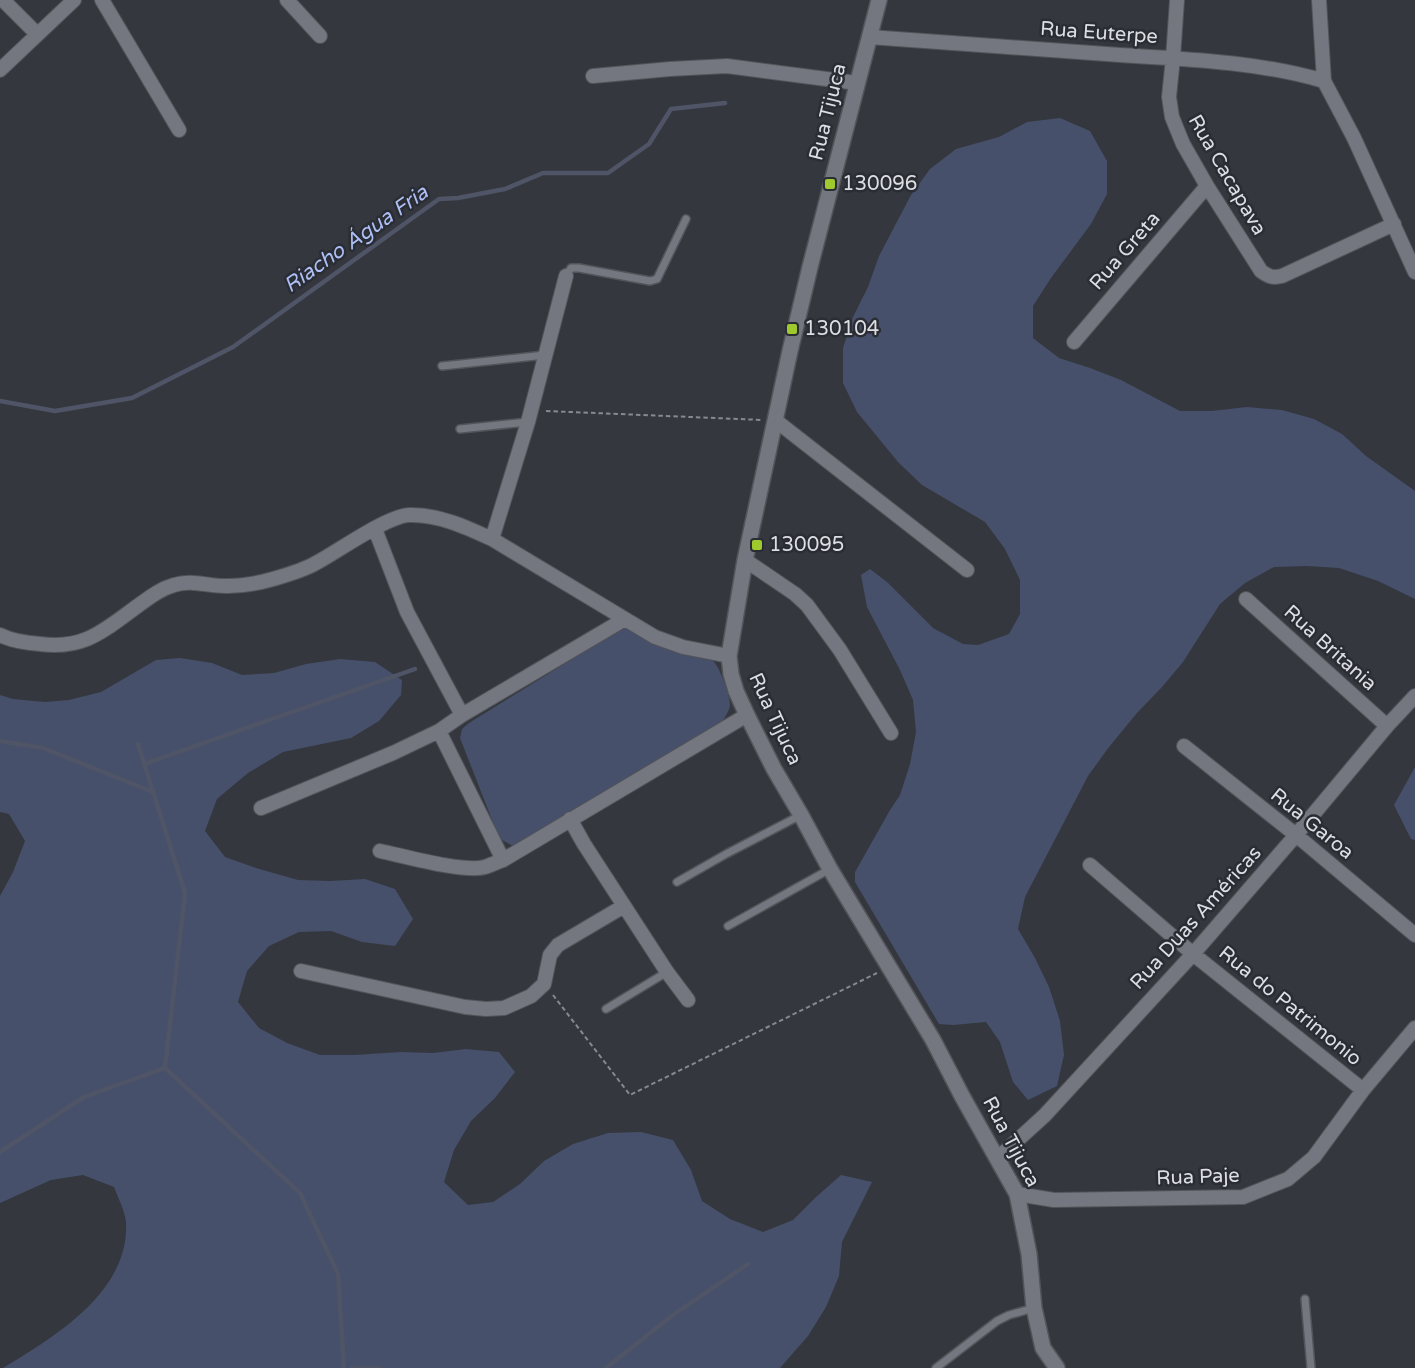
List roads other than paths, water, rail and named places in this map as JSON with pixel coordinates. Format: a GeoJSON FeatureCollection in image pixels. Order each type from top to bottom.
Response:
{"type":"FeatureCollection","features":[{"type":"Feature","properties":{"kind":"street"},"geometry":{"type":"LineString","coordinates":[[3,0],[37,34]]}},
{"type":"Feature","properties":{"kind":"street"},"geometry":{"type":"LineString","coordinates":[[0,70],[74,0]]}},
{"type":"Feature","properties":{"kind":"street"},"geometry":{"type":"LineString","coordinates":[[102,0],[179,130]]}},
{"type":"Feature","properties":{"kind":"street"},"geometry":{"type":"LineString","coordinates":[[287,0],[320,36]]}},
{"type":"Feature","properties":{"kind":"street","name":"Rua Tijuca"},"geometry":{"type":"LineString","coordinates":[[879,0],[810,267],[775,420],[745,560],[729,656],[731,674],[736,691],[774,769],[933,1040],[1017,1194],[1029,1254],[1034,1308],[1044,1348],[1057,1368]]}},
{"type":"Feature","properties":{"kind":"street","name":"Rua Cacapava"},"geometry":{"type":"LineString","coordinates":[[1177,0],[1168,97],[1172,117],[1183,144],[1207,186],[1262,271],[1274,278],[1282,276],[1394,224]]}},
{"type":"Feature","properties":{"kind":"street"},"geometry":{"type":"LineString","coordinates":[[1319,0],[1324,81],[1354,138],[1415,272]]}},
{"type":"Feature","properties":{"kind":"street","name":"Rua Euterpe"},"geometry":{"type":"LineString","coordinates":[[869,37],[1173,58],[1267,68],[1324,81]]}},
{"type":"Feature","properties":{"kind":"street"},"geometry":{"type":"LineString","coordinates":[[593,76],[727,66],[857,83]]}},
{"type":"Feature","properties":{"kind":"street","name":"Rua Greta"},"geometry":{"type":"LineString","coordinates":[[1074,342],[1207,186]]}},
{"type":"Feature","properties":{"kind":"street"},"geometry":{"type":"LineString","coordinates":[[492,539],[529,416],[566,276]]}},
{"type":"Feature","properties":{"kind":"street"},"geometry":{"type":"LineString","coordinates":[[775,420],[967,570]]}},
{"type":"Feature","properties":{"kind":"street"},"geometry":{"type":"LineString","coordinates":[[0,635],[45,645],[76,644],[95,636],[158,591],[176,584],[192,582],[228,587],[272,580],[313,565],[375,529],[407,515],[442,519],[464,526],[492,539],[655,637],[683,647],[729,656]]}},
{"type":"Feature","properties":{"kind":"street"},"geometry":{"type":"LineString","coordinates":[[375,529],[407,612],[462,714]]}},
{"type":"Feature","properties":{"kind":"street"},"geometry":{"type":"LineString","coordinates":[[745,560],[795,594],[807,605],[840,650],[891,733]]}},
{"type":"Feature","properties":{"kind":"street","name":"Rua Britania"},"geometry":{"type":"LineString","coordinates":[[1246,599],[1387,726]]}},
{"type":"Feature","properties":{"kind":"street"},"geometry":{"type":"LineString","coordinates":[[261,808],[382,758],[439,731],[462,714],[625,619]]}},
{"type":"Feature","properties":{"kind":"street","name":"Rua Duas Américas"},"geometry":{"type":"LineString","coordinates":[[998,1158],[1045,1115],[1193,954],[1415,696]]}},
{"type":"Feature","properties":{"kind":"street"},"geometry":{"type":"LineString","coordinates":[[380,852],[469,868],[484,867],[503,860],[747,715]]}},
{"type":"Feature","properties":{"kind":"street"},"geometry":{"type":"LineString","coordinates":[[439,731],[503,860]]}},
{"type":"Feature","properties":{"kind":"street","name":"Rua Garoa"},"geometry":{"type":"LineString","coordinates":[[1184,746],[1296,835],[1415,935]]}},
{"type":"Feature","properties":{"kind":"street"},"geometry":{"type":"LineString","coordinates":[[570,819],[667,972],[688,1000]]}},
{"type":"Feature","properties":{"kind":"street","name":"Rua do Patrimonio"},"geometry":{"type":"LineString","coordinates":[[1090,865],[1193,954],[1363,1090]]}},
{"type":"Feature","properties":{"kind":"street"},"geometry":{"type":"LineString","coordinates":[[300,971],[465,1007],[504,1008],[531,996],[544,984],[550,955],[558,945],[624,906]]}},
{"type":"Feature","properties":{"kind":"street","name":"Rua Paje"},"geometry":{"type":"LineString","coordinates":[[1017,1194],[1054,1200],[1243,1197],[1288,1179],[1314,1157],[1363,1090],[1415,1028]]}},
{"type":"Feature","properties":{"kind":"lane"},"geometry":{"type":"LineString","coordinates":[[566,276],[571,268],[579,268],[650,281],[657,279],[686,219]]}},
{"type":"Feature","properties":{"kind":"lane"},"geometry":{"type":"LineString","coordinates":[[442,366],[545,355]]}},
{"type":"Feature","properties":{"kind":"lane"},"geometry":{"type":"LineString","coordinates":[[460,429],[529,416]]}},
{"type":"Feature","properties":{"kind":"lane"},"geometry":{"type":"LineString","coordinates":[[676,882],[801,815]]}},
{"type":"Feature","properties":{"kind":"lane"},"geometry":{"type":"LineString","coordinates":[[728,926],[830,868]]}},
{"type":"Feature","properties":{"kind":"lane"},"geometry":{"type":"LineString","coordinates":[[606,1009],[667,972]]}},
{"type":"Feature","properties":{"kind":"lane"},"geometry":{"type":"LineString","coordinates":[[1305,1299],[1311,1368]]}},
{"type":"Feature","properties":{"kind":"lane"},"geometry":{"type":"LineString","coordinates":[[936,1368],[997,1321],[1034,1308]]}},
{"type":"Feature","properties":{"kind":"waterway","name":"Riacho Água Fria"},"geometry":{"type":"LineString","coordinates":[[0,401],[55,411],[132,398],[233,347],[439,199],[458,198],[505,189],[543,173],[608,173],[649,144],[671,109],[725,103]]}},
{"type":"Feature","properties":{"kind":"waterway"},"geometry":{"type":"LineString","coordinates":[[144,764],[415,669]]}},
{"type":"Feature","properties":{"kind":"waterway"},"geometry":{"type":"LineString","coordinates":[[0,741],[43,748],[153,792]]}},
{"type":"Feature","properties":{"kind":"waterway"},"geometry":{"type":"LineString","coordinates":[[138,744],[185,893],[165,1068],[300,1193],[338,1274],[344,1368]]}},
{"type":"Feature","properties":{"kind":"waterway"},"geometry":{"type":"LineString","coordinates":[[0,1152],[84,1097],[165,1068]]}},
{"type":"Feature","properties":{"kind":"waterway","name":"Riacho Água Fria"},"geometry":{"type":"LineString","coordinates":[[606,1368],[673,1315],[748,1264]]}},
{"type":"Feature","properties":{"kind":"waterway","name":"Riacho Água Fria"},"geometry":{"type":"LineString","coordinates":[[352,1368],[379,1368]]}},
{"type":"Feature","properties":{"kind":"place","name":"130096"},"geometry":{"type":"Point","coordinates":[830,184]}},
{"type":"Feature","properties":{"kind":"place","name":"130104"},"geometry":{"type":"Point","coordinates":[792,329]}},
{"type":"Feature","properties":{"kind":"place","name":"130095"},"geometry":{"type":"Point","coordinates":[757,545]}}]}
